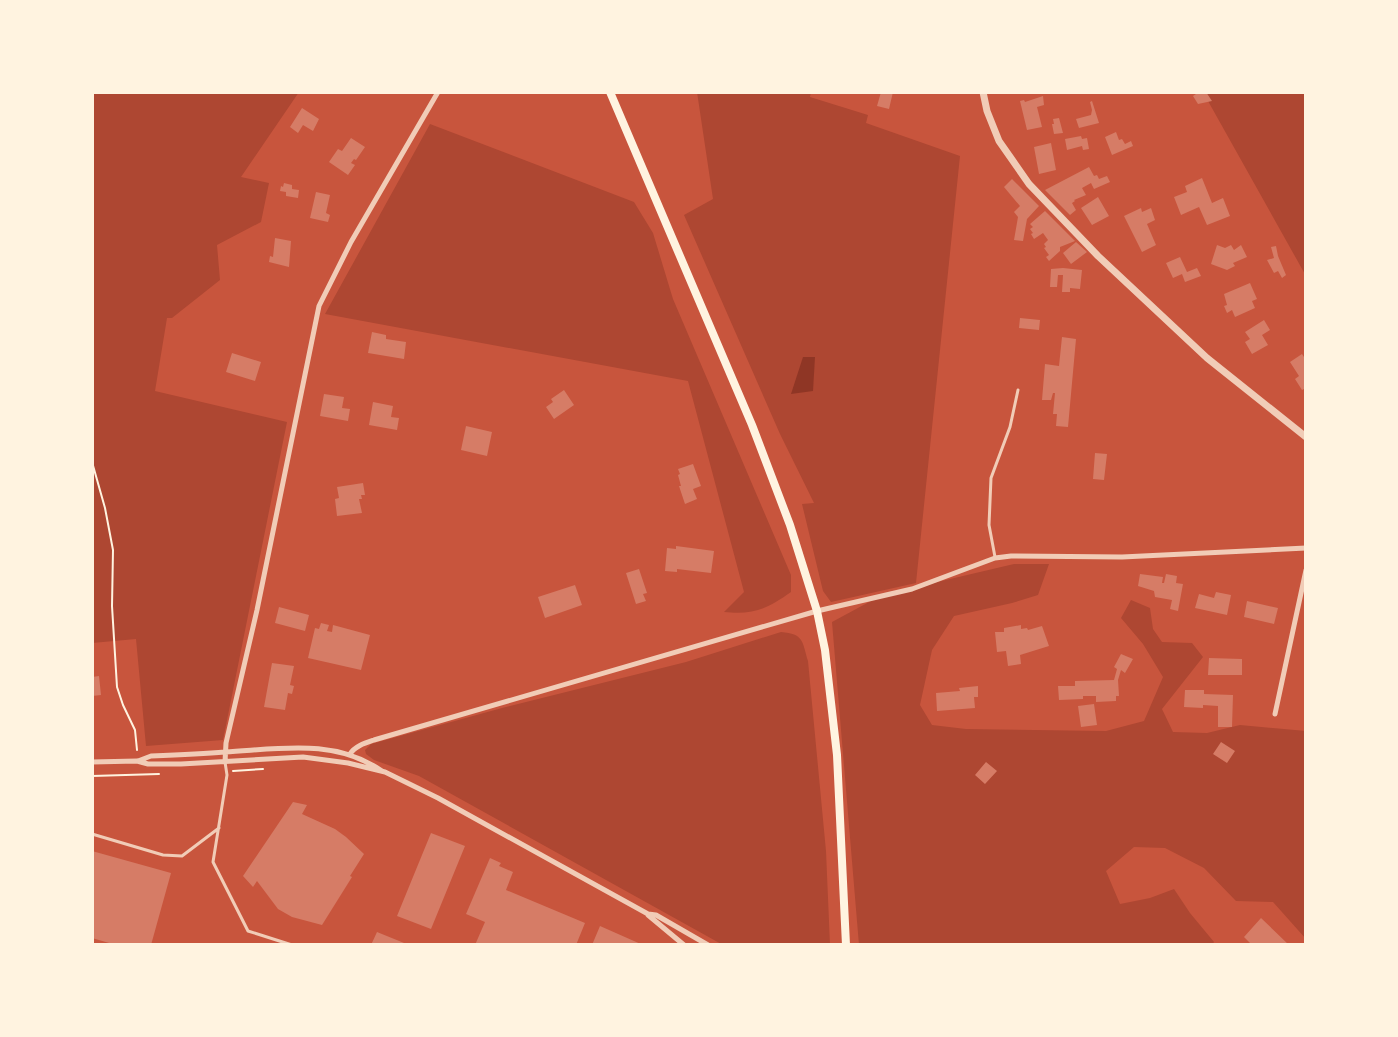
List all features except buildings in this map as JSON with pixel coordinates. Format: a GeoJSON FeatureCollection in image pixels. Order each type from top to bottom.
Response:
{"type":"FeatureCollection","features":[{"type":"Feature","properties":{"kind":"main road"},"geometry":{"type":"LineString","coordinates":[[610,92],[752,425],[790,525],[817,611],[825,650],[837,755],[847,944]]}},
{"type":"Feature","properties":{"kind":"street"},"geometry":{"type":"LineString","coordinates":[[225,762],[226,743],[257,610],[319,306],[351,242],[438,92]]}},
{"type":"Feature","properties":{"kind":"street"},"geometry":{"type":"LineString","coordinates":[[983,92],[999,141],[1029,184],[1098,256],[1207,358],[1306,437]]}},
{"type":"Feature","properties":{"kind":"street"},"geometry":{"type":"LineString","coordinates":[[350,754],[353,749],[374,740],[817,611],[912,589],[995,558],[1122,557],[1306,548]]}},
{"type":"Feature","properties":{"kind":"street"},"geometry":{"type":"LineString","coordinates":[[1275,714],[1306,570]]}},
{"type":"Feature","properties":{"kind":"street"},"geometry":{"type":"LineString","coordinates":[[137,761],[151,756],[287,747],[328,749],[350,754],[438,798],[648,914],[684,945]]}},
{"type":"Feature","properties":{"kind":"street"},"geometry":{"type":"LineString","coordinates":[[92,762],[137,761],[148,764],[303,757],[385,772]]}},
{"type":"Feature","properties":{"kind":"street"},"geometry":{"type":"LineString","coordinates":[[648,914],[656,915],[708,945]]}},
{"type":"Feature","properties":{"kind":"street"},"geometry":{"type":"LineString","coordinates":[[693,945],[697,938]]}},
{"type":"Feature","properties":{"kind":"lane"},"geometry":{"type":"LineString","coordinates":[[995,558],[989,525],[991,478],[1010,427],[1018,390]]}},
{"type":"Feature","properties":{"kind":"lane"},"geometry":{"type":"LineString","coordinates":[[225,762],[227,772],[213,862],[248,931],[292,945]]}},
{"type":"Feature","properties":{"kind":"lane"},"geometry":{"type":"LineString","coordinates":[[92,834],[163,855],[182,856],[219,828]]}},
{"type":"Feature","properties":{"kind":"path"},"geometry":{"type":"LineString","coordinates":[[92,462],[113,550],[112,606],[117,687],[135,730],[137,761]]}},
{"type":"Feature","properties":{"kind":"path"},"geometry":{"type":"LineString","coordinates":[[227,772],[271,768]]}},
{"type":"Feature","properties":{"kind":"path"},"geometry":{"type":"LineString","coordinates":[[92,776],[167,774]]}},
{"type":"Feature","properties":{"kind":"shaded area"},"geometry":{"type":"Polygon","coordinates":[[[92,92],[299,92],[241,177],[269,183],[261,222],[217,245],[220,280],[172,318],[167,318],[155,391],[287,422],[223,740],[146,746],[136,639],[92,643],[92,92]]]}},
{"type":"Feature","properties":{"kind":"shaded area"},"geometry":{"type":"Polygon","coordinates":[[[697,92],[811,92],[810,97],[868,115],[866,123],[960,156],[916,583],[831,602],[823,591],[802,504],[814,503],[780,434],[684,215],[713,199],[697,92]]]}},
{"type":"Feature","properties":{"kind":"shaded area"},"geometry":{"type":"Polygon","coordinates":[[[1203,92],[1306,92],[1306,276],[1208,101],[1203,92]]]}},
{"type":"Feature","properties":{"kind":"shaded area"},"geometry":{"type":"Polygon","coordinates":[[[430,124],[634,202],[653,233],[673,299],[791,575],[791,592],[760,610],[724,612],[744,592],[688,381],[325,314],[430,124]]]}},
{"type":"Feature","properties":{"kind":"shaded area"},"geometry":{"type":"Polygon","coordinates":[[[803,357],[815,357],[813,391],[791,394],[803,357]]]}},
{"type":"Feature","properties":{"kind":"shaded area"},"geometry":{"type":"Polygon","coordinates":[[[1014,564],[1049,564],[1038,595],[954,616],[932,650],[920,705],[932,725],[966,729],[1106,731],[1144,721],[1163,677],[1143,644],[1121,618],[1131,600],[1150,608],[1153,629],[1162,642],[1192,643],[1203,657],[1162,709],[1173,732],[1207,733],[1240,725],[1306,731],[1306,939],[1273,902],[1236,901],[1204,868],[1165,848],[1134,847],[1106,871],[1120,904],[1174,889],[1214,942],[1212,945],[859,945],[832,622],[882,595],[1014,564]]]}},
{"type":"Feature","properties":{"kind":"shaded area"},"geometry":{"type":"Polygon","coordinates":[[[781,632],[801,640],[808,661],[826,851],[830,945],[723,945],[419,776],[374,760],[366,754],[365,750],[371,744],[686,662],[781,632]]]}}]}
